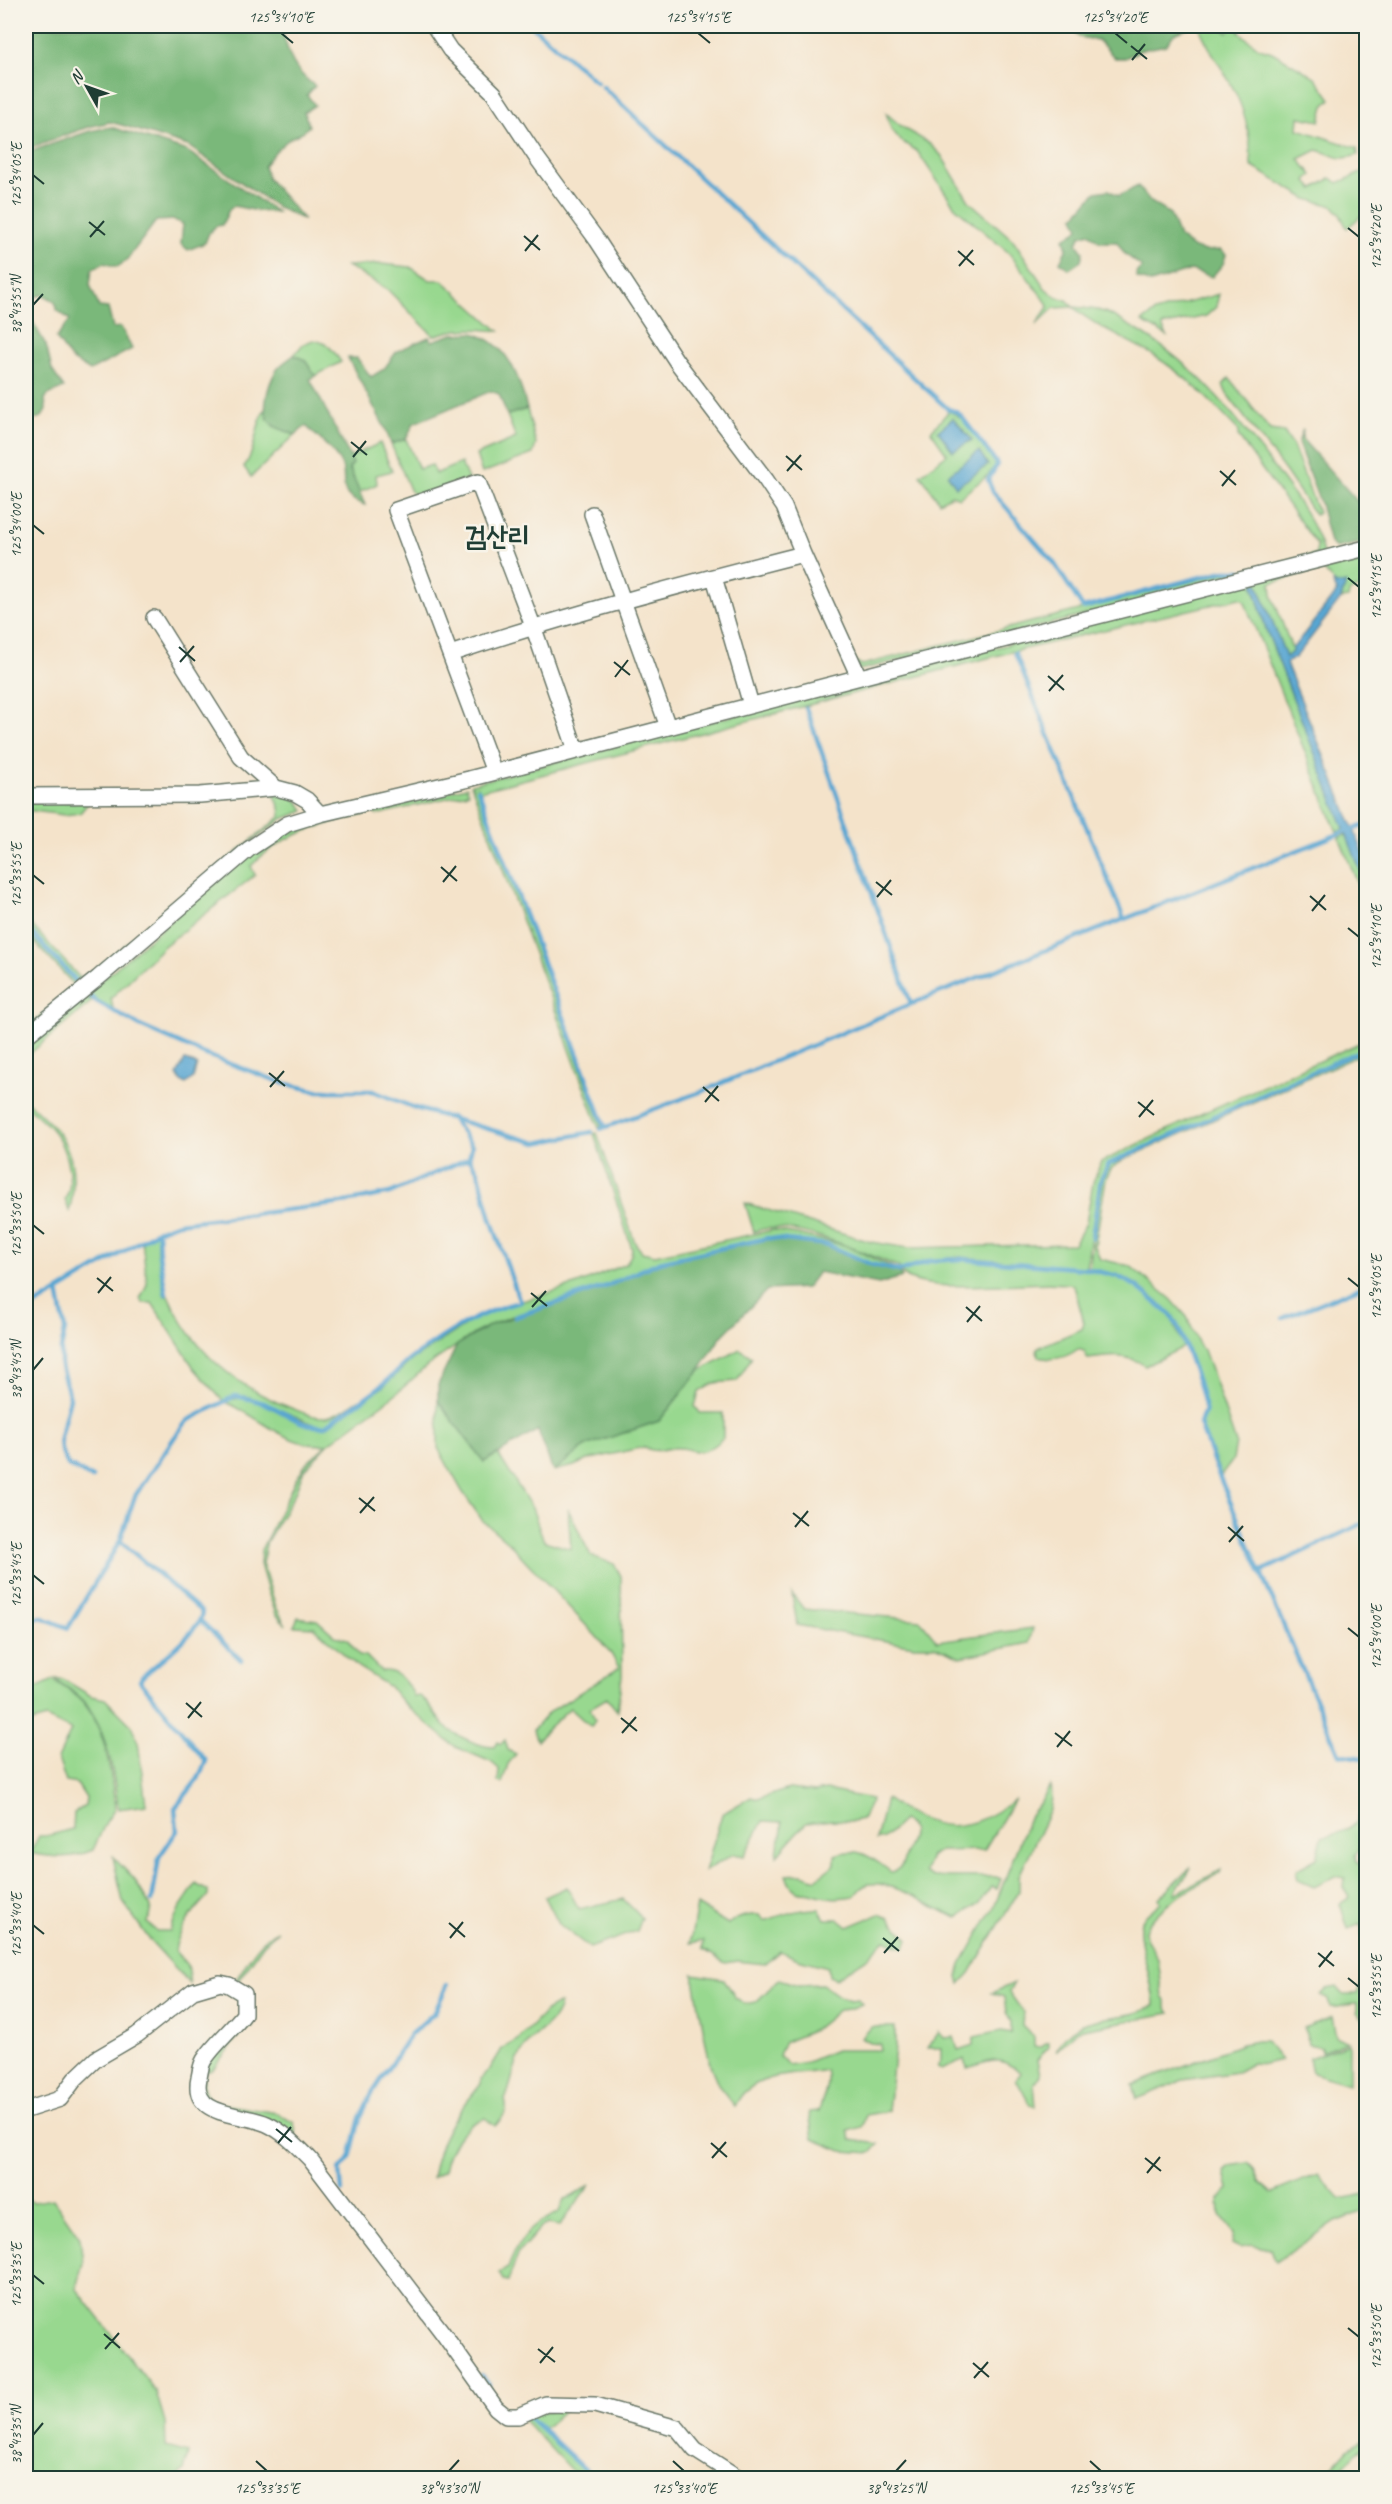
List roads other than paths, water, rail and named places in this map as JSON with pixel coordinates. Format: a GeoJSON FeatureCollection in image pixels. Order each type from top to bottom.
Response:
{"type":"FeatureCollection","features":[{"type":"Feature","properties":{"kind":"street"},"geometry":{"type":"LineString","coordinates":[[434,26],[450,50],[494,93],[537,158],[597,240],[677,362],[784,507],[859,677]]}},
{"type":"Feature","properties":{"kind":"street"},"geometry":{"type":"LineString","coordinates":[[494,772],[396,510],[478,482],[533,626],[576,750]]}},
{"type":"Feature","properties":{"kind":"street"},"geometry":{"type":"LineString","coordinates":[[592,514],[668,727]]}},
{"type":"Feature","properties":{"kind":"street"},"geometry":{"type":"LineString","coordinates":[[26,1036],[264,838],[287,824],[320,813],[494,772],[1366,548]]}},
{"type":"Feature","properties":{"kind":"street"},"geometry":{"type":"LineString","coordinates":[[450,654],[533,626],[623,600],[803,554]]}},
{"type":"Feature","properties":{"kind":"street"},"geometry":{"type":"LineString","coordinates":[[714,577],[751,705]]}},
{"type":"Feature","properties":{"kind":"street"},"geometry":{"type":"LineString","coordinates":[[154,618],[241,757],[276,788]]}},
{"type":"Feature","properties":{"kind":"street"},"geometry":{"type":"LineString","coordinates":[[26,796],[200,795],[276,788],[295,793],[308,800],[320,813]]}},
{"type":"Feature","properties":{"kind":"street"},"geometry":{"type":"LineString","coordinates":[[26,2110],[60,2098],[75,2079],[96,2060],[137,2034],[193,1991],[220,1983],[237,1989],[244,1994],[244,2014],[203,2062],[198,2092],[204,2103],[223,2113],[266,2123],[287,2136],[310,2159],[442,2332],[496,2408],[506,2416],[518,2416],[546,2404],[595,2405],[677,2428],[696,2450],[739,2478]]}},
{"type":"Feature","properties":{"kind":"water"},"geometry":{"type":"Polygon","coordinates":[[[953,418],[972,440],[953,451],[938,431],[953,418]]]}},
{"type":"Feature","properties":{"kind":"water"},"geometry":{"type":"Polygon","coordinates":[[[979,451],[988,465],[956,487],[948,475],[979,451]]]}},
{"type":"Feature","properties":{"kind":"water"},"geometry":{"type":"Polygon","coordinates":[[[1257,582],[1286,657],[1337,592],[1333,582],[1336,585],[1346,583],[1341,599],[1296,657],[1286,663],[1366,859],[1366,885],[1266,629],[1253,584],[1257,582]]]}},
{"type":"Feature","properties":{"kind":"water"},"geometry":{"type":"Polygon","coordinates":[[[185,1060],[197,1065],[193,1078],[186,1084],[177,1075],[185,1060]]]}},
{"type":"Feature","properties":{"kind":"waterway"},"geometry":{"type":"LineString","coordinates":[[532,26],[597,82]]}},
{"type":"Feature","properties":{"kind":"waterway"},"geometry":{"type":"LineString","coordinates":[[602,86],[948,409],[957,412],[962,417],[996,462],[997,465],[988,480],[993,492],[1054,563],[1083,608],[1224,571],[1241,571]]}},
{"type":"Feature","properties":{"kind":"waterway"},"geometry":{"type":"LineString","coordinates":[[1015,653],[1124,919]]}},
{"type":"Feature","properties":{"kind":"waterway"},"geometry":{"type":"LineString","coordinates":[[806,708],[911,1004]]}},
{"type":"Feature","properties":{"kind":"waterway"},"geometry":{"type":"LineString","coordinates":[[478,789],[605,1127]]}},
{"type":"Feature","properties":{"kind":"waterway"},"geometry":{"type":"LineString","coordinates":[[1354,829],[1366,825]]}},
{"type":"Feature","properties":{"kind":"waterway"},"geometry":{"type":"LineString","coordinates":[[601,1129],[703,1091],[911,1004],[1346,831]]}},
{"type":"Feature","properties":{"kind":"waterway"},"geometry":{"type":"LineString","coordinates":[[26,927],[80,985]]}},
{"type":"Feature","properties":{"kind":"waterway"},"geometry":{"type":"LineString","coordinates":[[87,993],[96,1001],[140,1026],[206,1055],[283,1083],[317,1091],[373,1091],[415,1108],[537,1143],[592,1132]]}},
{"type":"Feature","properties":{"kind":"waterway"},"geometry":{"type":"LineString","coordinates":[[1092,1238],[1101,1179],[1109,1164],[1366,1048]]}},
{"type":"Feature","properties":{"kind":"waterway"},"geometry":{"type":"LineString","coordinates":[[26,1622],[41,1617],[68,1628],[120,1541],[135,1496],[187,1421],[235,1396],[264,1403],[310,1425],[325,1426],[386,1382],[409,1360],[438,1340],[478,1317],[520,1302],[491,1219],[478,1171],[469,1158],[472,1146],[451,1117]]}},
{"type":"Feature","properties":{"kind":"waterway"},"geometry":{"type":"LineString","coordinates":[[26,1311],[157,1231],[178,1223],[336,1204],[390,1193],[469,1158]]}},
{"type":"Feature","properties":{"kind":"waterway"},"geometry":{"type":"LineString","coordinates":[[158,1230],[159,1254],[166,1294]]}},
{"type":"Feature","properties":{"kind":"waterway"},"geometry":{"type":"LineString","coordinates":[[515,1317],[607,1286],[659,1262],[768,1238],[828,1245],[870,1264],[900,1271],[930,1261],[960,1259],[1088,1269],[1117,1276],[1136,1286],[1171,1315],[1179,1329],[1198,1382],[1205,1409],[1200,1424],[1217,1471],[1339,1754],[1366,1759]]}},
{"type":"Feature","properties":{"kind":"waterway"},"geometry":{"type":"LineString","coordinates":[[1283,1318],[1366,1285]]}},
{"type":"Feature","properties":{"kind":"waterway"},"geometry":{"type":"LineString","coordinates":[[58,1291],[65,1330],[61,1349],[61,1367],[70,1398],[60,1437],[61,1450],[68,1465],[92,1478]]}},
{"type":"Feature","properties":{"kind":"waterway"},"geometry":{"type":"LineString","coordinates":[[1260,1572],[1366,1522]]}},
{"type":"Feature","properties":{"kind":"waterway"},"geometry":{"type":"LineString","coordinates":[[120,1541],[202,1612],[200,1620],[187,1637],[140,1681],[206,1761],[198,1779],[175,1808],[177,1831],[159,1857],[152,1901]]}},
{"type":"Feature","properties":{"kind":"waterway"},"geometry":{"type":"LineString","coordinates":[[200,1620],[241,1660]]}},
{"type":"Feature","properties":{"kind":"waterway"},"geometry":{"type":"LineString","coordinates":[[26,1665],[26,1671]]}},
{"type":"Feature","properties":{"kind":"waterway"},"geometry":{"type":"LineString","coordinates":[[342,2192],[340,2170],[350,2158],[360,2118],[372,2093],[410,2035],[435,2012],[447,1985]]}},
{"type":"Feature","properties":{"kind":"waterway"},"geometry":{"type":"LineString","coordinates":[[481,2375],[489,2385]]}},
{"type":"Feature","properties":{"kind":"waterway"},"geometry":{"type":"LineString","coordinates":[[528,2416],[594,2478]]}},
{"type":"Feature","properties":{"kind":"district","name":"검산리"},"geometry":{"type":"Point","coordinates":[497,536]}}]}
